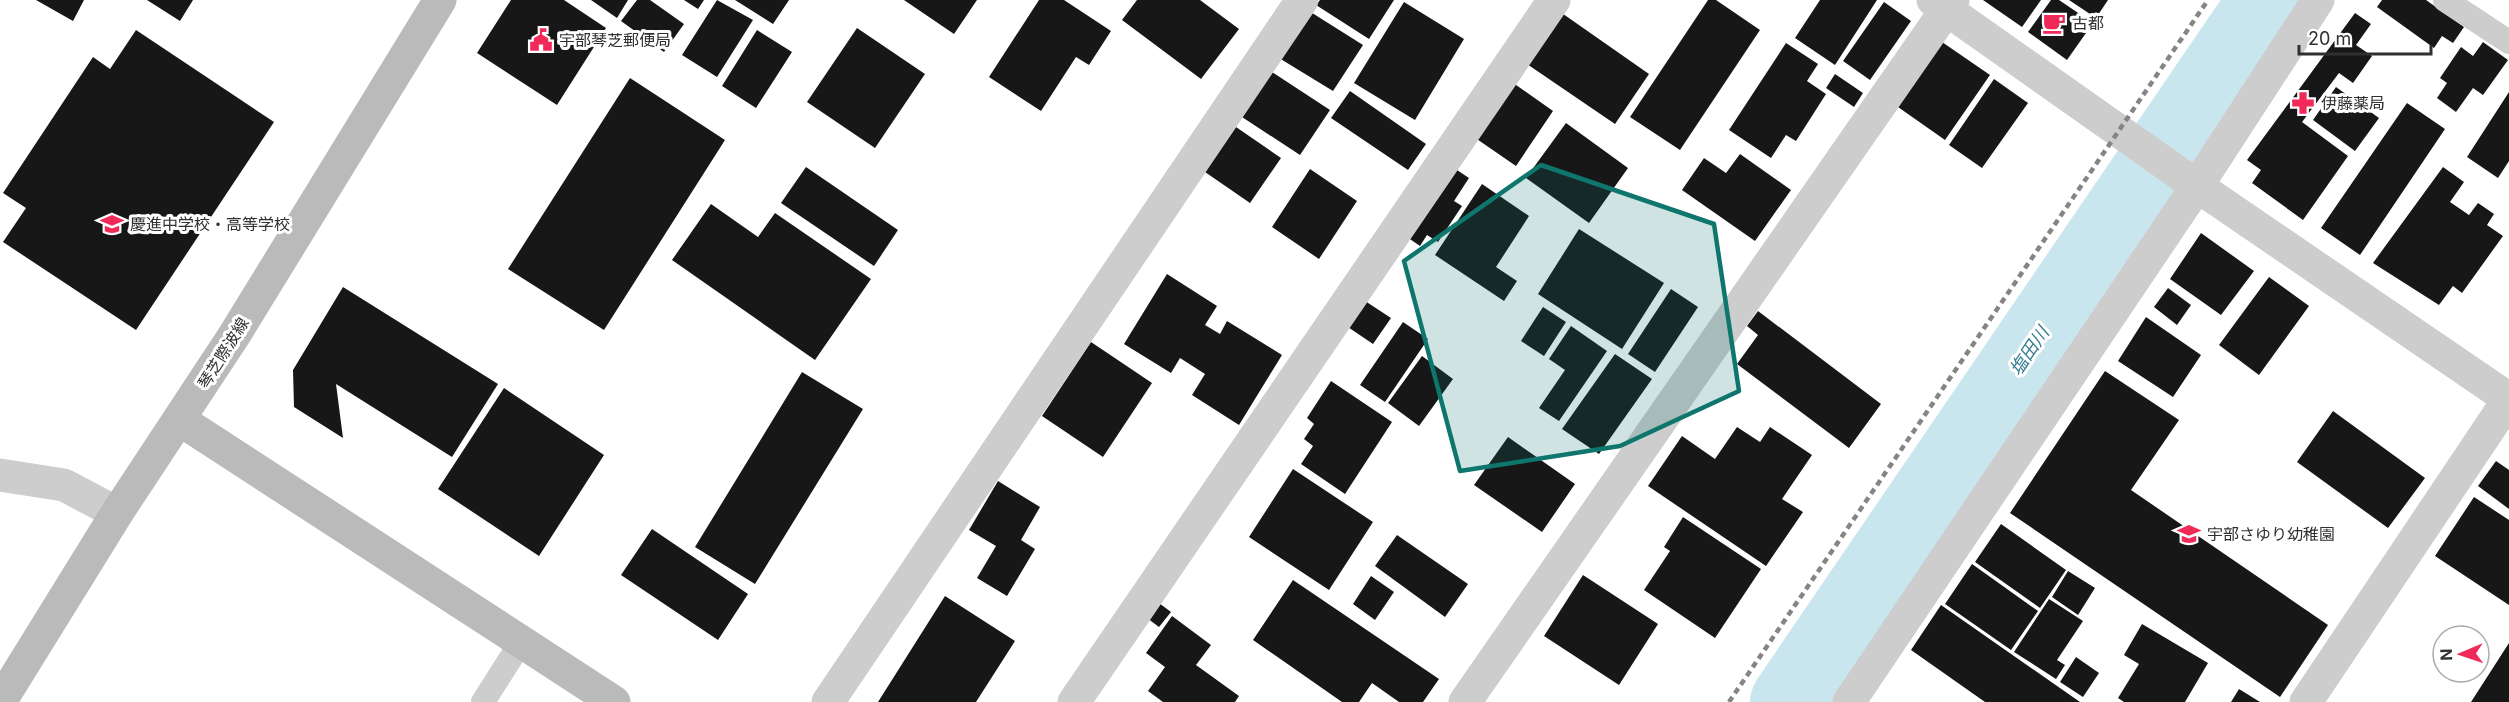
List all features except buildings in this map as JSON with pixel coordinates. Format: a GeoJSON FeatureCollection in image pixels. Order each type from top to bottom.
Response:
{"type":"FeatureCollection","features":[{"type":"Feature","properties":{"kind":"main road","name":"琴芝際波線"},"geometry":{"type":"LineString","coordinates":[[0,702],[117,513],[180,420],[440,0]]}},
{"type":"Feature","properties":{"kind":"main road"},"geometry":{"type":"LineString","coordinates":[[180,420],[521,642],[603,699]]}},
{"type":"Feature","properties":{"kind":"street"},"geometry":{"type":"LineString","coordinates":[[828,702],[1302,0]]}},
{"type":"Feature","properties":{"kind":"street"},"geometry":{"type":"LineString","coordinates":[[1074,702],[1554,0]]}},
{"type":"Feature","properties":{"kind":"street"},"geometry":{"type":"LineString","coordinates":[[1849,702],[2192,182],[2318,0]]}},
{"type":"Feature","properties":{"kind":"street"},"geometry":{"type":"LineString","coordinates":[[1466,702],[1944,3],[2192,182],[2509,399],[2306,702]]}},
{"type":"Feature","properties":{"kind":"street"},"geometry":{"type":"LineString","coordinates":[[0,474],[64,484],[117,513]]}},
{"type":"Feature","properties":{"kind":"lane"},"geometry":{"type":"LineString","coordinates":[[2445,0],[2509,42]]}},
{"type":"Feature","properties":{"kind":"lane"},"geometry":{"type":"LineString","coordinates":[[483,702],[521,642]]}},
{"type":"Feature","properties":{"kind":"highlighted area"},"geometry":{"type":"Polygon","coordinates":[[[1541,165],[1714,224],[1739,391],[1620,446],[1460,471],[1404,261],[1541,165]]]}},
{"type":"Feature","properties":{"kind":"waterway","name":"塩田川"},"geometry":{"type":"LineString","coordinates":[[1790,702],[2269,0]]}},
{"type":"Feature","properties":{"kind":"railway"},"geometry":{"type":"LineString","coordinates":[[1729,702],[2208,0]]}},
{"type":"Feature","properties":{"kind":"place","name":"古都"},"geometry":{"type":"Point","coordinates":[2054,23]}},
{"type":"Feature","properties":{"kind":"place","name":"宇部琴芝郵便局"},"geometry":{"type":"Point","coordinates":[541,40]}},
{"type":"Feature","properties":{"kind":"place","name":"伊藤薬局"},"geometry":{"type":"Point","coordinates":[2303,103]}},
{"type":"Feature","properties":{"kind":"place","name":"慶進中学校・高等学校"},"geometry":{"type":"Point","coordinates":[112,224]}},
{"type":"Feature","properties":{"kind":"place","name":"宇部さゆり幼稚園"},"geometry":{"type":"Point","coordinates":[2189,534]}}]}
